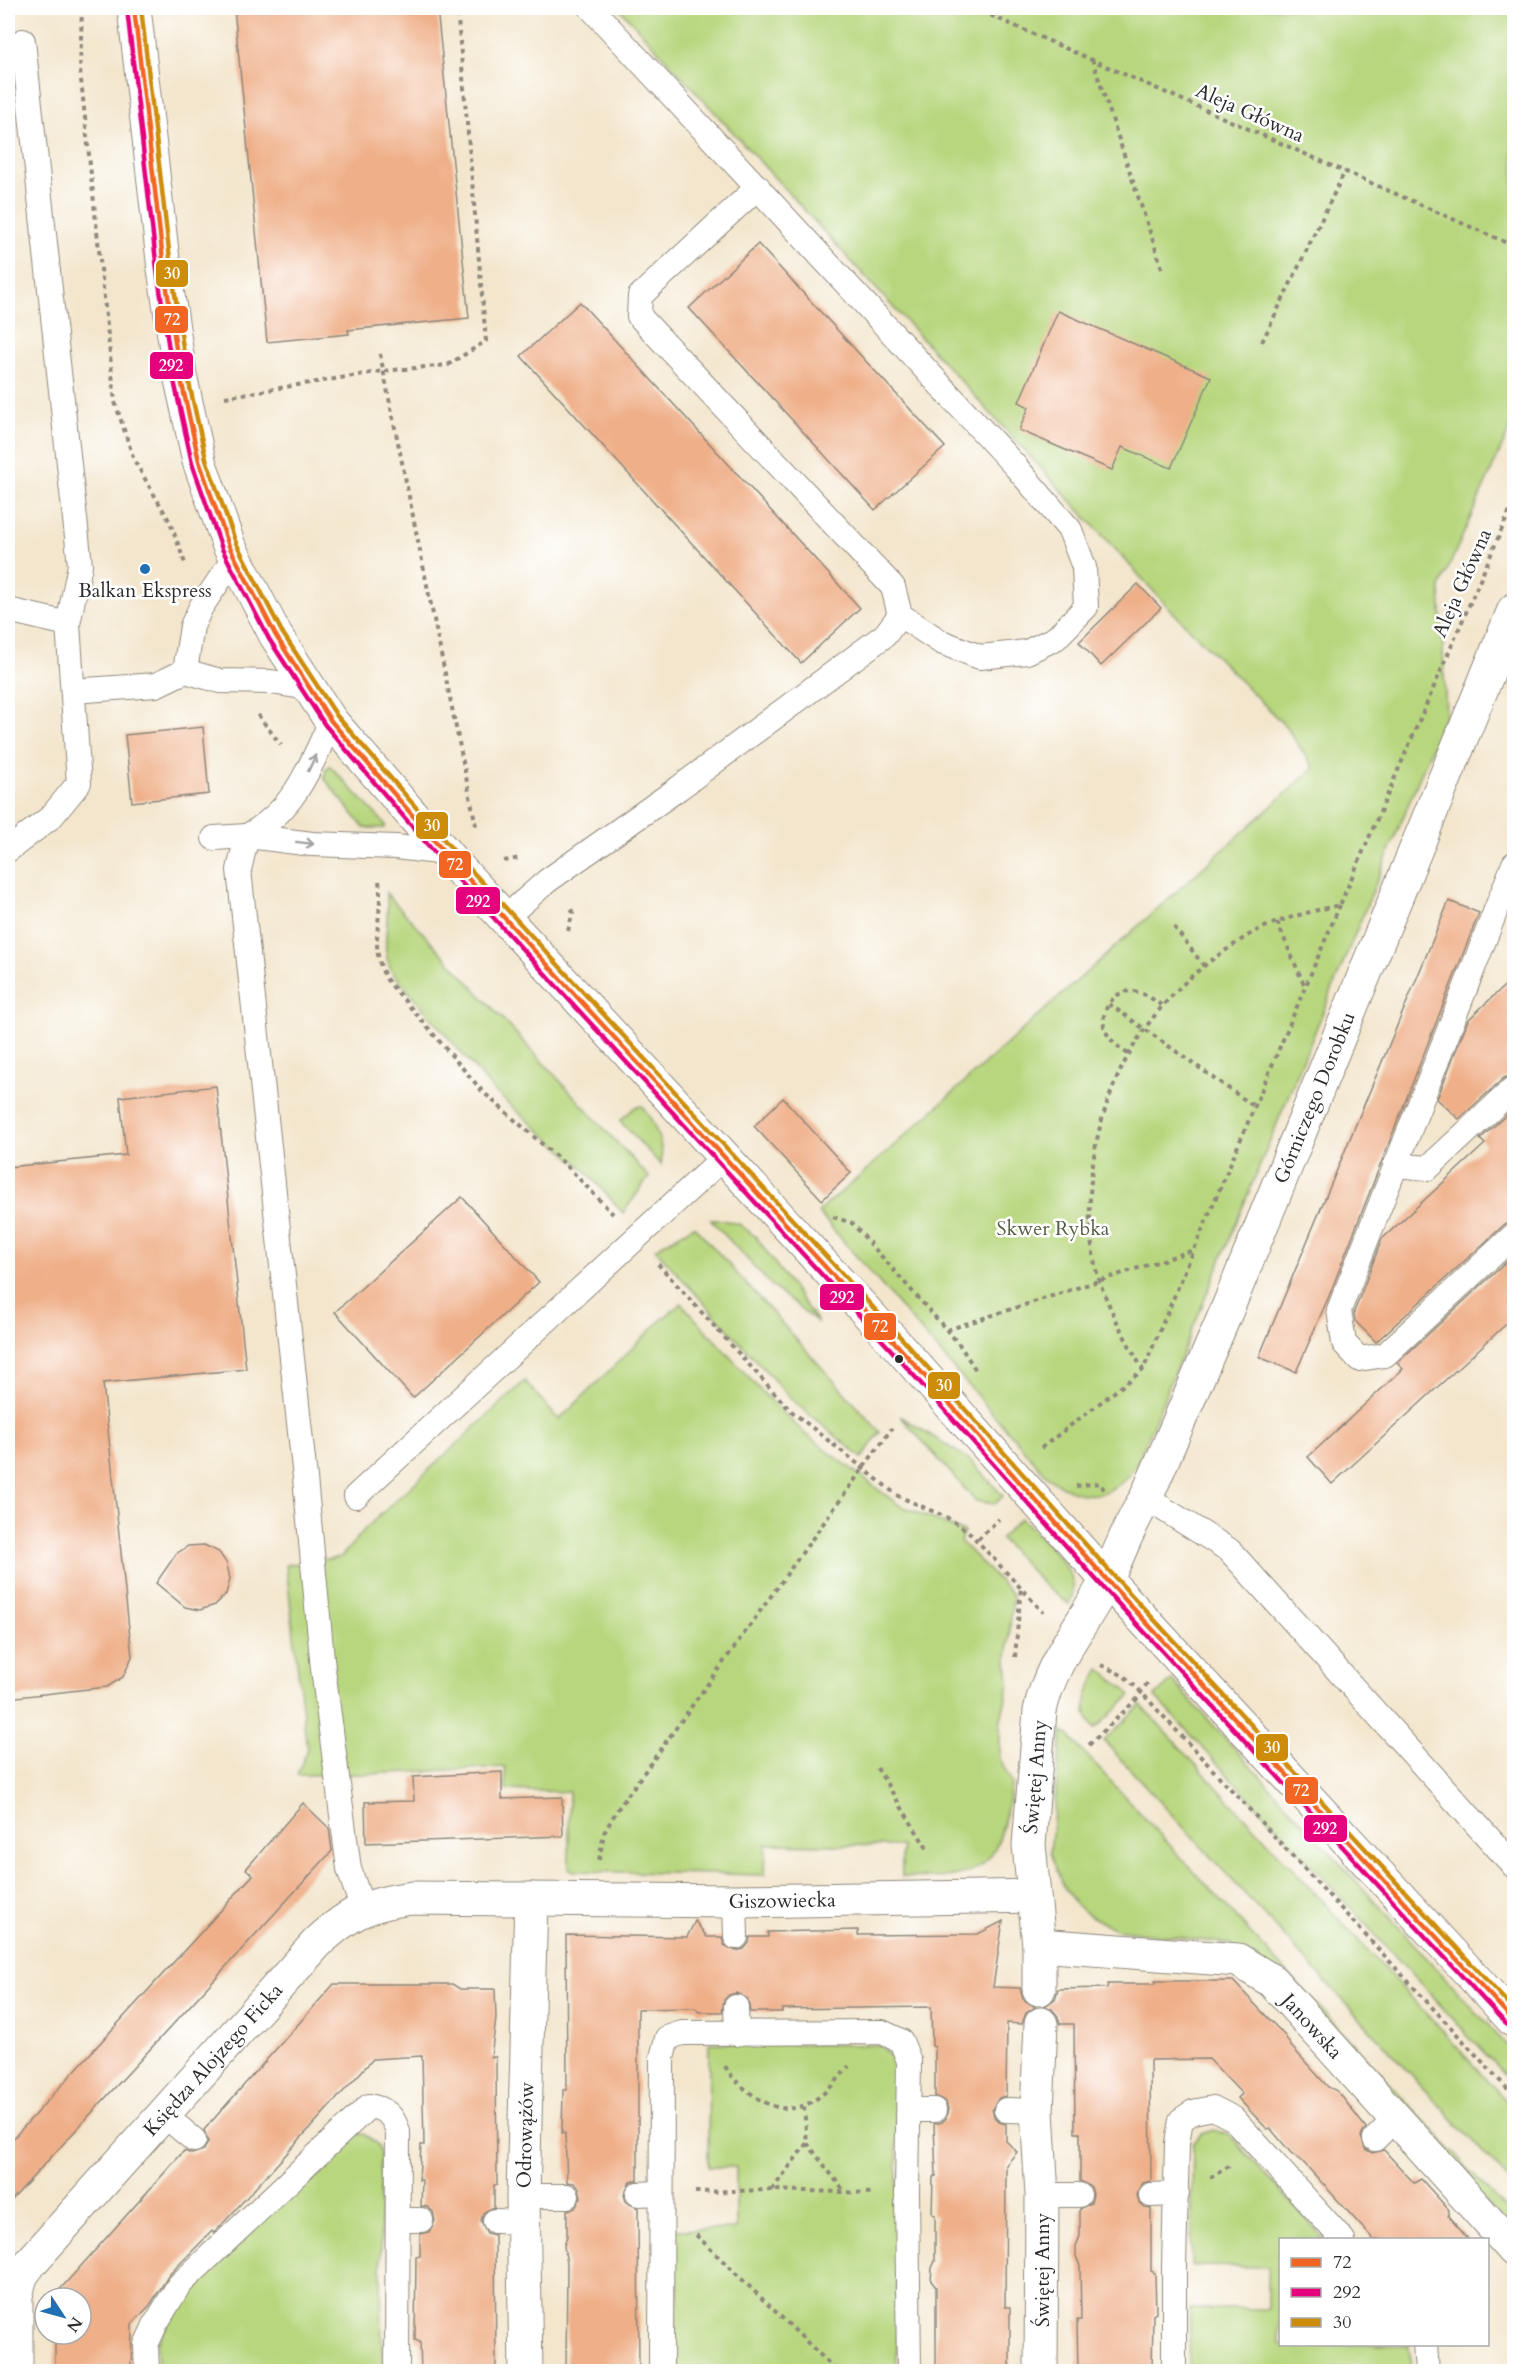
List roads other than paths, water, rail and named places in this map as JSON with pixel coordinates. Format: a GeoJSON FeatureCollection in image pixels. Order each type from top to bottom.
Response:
{"type":"FeatureCollection","features":[{"type":"Feature","properties":{"kind":"street"},"geometry":{"type":"LineString","coordinates":[[135,8],[164,269],[180,375],[199,461],[235,557],[276,636],[331,722],[446,853],[898,1346],[1107,1580],[1515,2021]]}},
{"type":"Feature","properties":{"kind":"street","name":"Górniczego Dorobku"},"geometry":{"type":"LineString","coordinates":[[1107,1580],[1228,1306],[1515,610]]}},
{"type":"Feature","properties":{"kind":"street","name":"Świętej Anny"},"geometry":{"type":"LineString","coordinates":[[1039,1989],[1039,1945],[1029,1845],[1040,1711],[1044,1693],[1057,1661],[1107,1580]]}},
{"type":"Feature","properties":{"kind":"street","name":"Giszowiecka"},"geometry":{"type":"LineString","coordinates":[[531,1899],[735,1901],[1033,1896]]}},
{"type":"Feature","properties":{"kind":"street","name":"Księdza Alojzego Ficka"},"geometry":{"type":"LineString","coordinates":[[16,2372],[16,2296],[21,2276],[32,2260],[317,1943],[339,1922],[377,1903],[412,1898],[531,1899]]}},
{"type":"Feature","properties":{"kind":"street","name":"Odrowążów"},"geometry":{"type":"LineString","coordinates":[[526,2372],[514,2213],[531,1899]]}},
{"type":"Feature","properties":{"kind":"street","name":"Janowska"},"geometry":{"type":"LineString","coordinates":[[1039,1945],[1238,1960],[1272,1981],[1385,2129],[1515,2250]]}},
{"type":"Feature","properties":{"kind":"street","name":"Świętej Anny"},"geometry":{"type":"LineString","coordinates":[[1041,2024],[1022,2110],[1042,2196],[1041,2372]]}},
{"type":"Feature","properties":{"kind":"lane"},"geometry":{"type":"LineString","coordinates":[[591,8],[758,187],[1016,466],[1070,530],[1084,567],[1086,607],[1056,638],[1027,652],[980,657],[941,642],[900,615],[893,587],[639,316],[640,296],[758,187]]}},
{"type":"Feature","properties":{"kind":"lane"},"geometry":{"type":"LineString","coordinates":[[8,850],[51,817],[79,783],[68,624],[80,565],[23,41]]}},
{"type":"Feature","properties":{"kind":"lane"},"geometry":{"type":"LineString","coordinates":[[185,671],[192,626],[201,607],[235,557]]}},
{"type":"Feature","properties":{"kind":"lane"},"geometry":{"type":"LineString","coordinates":[[8,610],[68,624]]}},
{"type":"Feature","properties":{"kind":"lane"},"geometry":{"type":"LineString","coordinates":[[506,917],[547,881],[679,788],[885,635],[900,615]]}},
{"type":"Feature","properties":{"kind":"lane"},"geometry":{"type":"LineString","coordinates":[[73,691],[156,685],[185,671],[220,681],[271,682],[309,688]]}},
{"type":"Feature","properties":{"kind":"lane"},"geometry":{"type":"LineString","coordinates":[[331,722],[306,775],[288,804],[274,819],[247,836],[239,870],[305,1478],[323,1669],[349,1869],[363,1910]]}},
{"type":"Feature","properties":{"kind":"lane"},"geometry":{"type":"LineString","coordinates":[[214,838],[247,836],[312,844],[446,853]]}},
{"type":"Feature","properties":{"kind":"lane"},"geometry":{"type":"LineString","coordinates":[[1515,864],[1339,1310],[1344,1343],[1359,1359],[1385,1355],[1515,1235]]}},
{"type":"Feature","properties":{"kind":"lane"},"geometry":{"type":"LineString","coordinates":[[1396,1165],[1428,1168],[1515,1088]]}},
{"type":"Feature","properties":{"kind":"lane"},"geometry":{"type":"LineString","coordinates":[[356,1496],[724,1157]]}},
{"type":"Feature","properties":{"kind":"lane"},"geometry":{"type":"LineString","coordinates":[[1138,1510],[1229,1550],[1515,1866]]}},
{"type":"Feature","properties":{"kind":"lane"},"geometry":{"type":"LineString","coordinates":[[735,1901],[736,1937]]}},
{"type":"Feature","properties":{"kind":"lane"},"geometry":{"type":"LineString","coordinates":[[727,2034],[736,2007]]}},
{"type":"Feature","properties":{"kind":"lane"},"geometry":{"type":"LineString","coordinates":[[661,2372],[662,2223],[650,2193],[662,2058],[667,2038],[682,2033],[857,2032],[882,2032],[902,2041],[909,2061],[907,2192],[909,2372]]}},
{"type":"Feature","properties":{"kind":"lane"},"geometry":{"type":"LineString","coordinates":[[147,2372],[146,2345],[156,2323],[179,2285],[255,2198],[369,2106],[383,2108],[395,2119],[410,2220],[397,2372]]}},
{"type":"Feature","properties":{"kind":"lane"},"geometry":{"type":"LineString","coordinates":[[1174,2372],[1177,2143],[1181,2120],[1193,2112],[1213,2108],[1234,2120],[1259,2145],[1315,2193],[1341,2238]]}},
{"type":"Feature","properties":{"kind":"lane"},"geometry":{"type":"LineString","coordinates":[[909,2110],[934,2110]]}},
{"type":"Feature","properties":{"kind":"lane"},"geometry":{"type":"LineString","coordinates":[[163,2114],[194,2140]]}},
{"type":"Feature","properties":{"kind":"lane"},"geometry":{"type":"LineString","coordinates":[[1151,2195],[1177,2194]]}},
{"type":"Feature","properties":{"kind":"lane"},"geometry":{"type":"LineString","coordinates":[[1042,2196],[1079,2195]]}},
{"type":"Feature","properties":{"kind":"lane"},"geometry":{"type":"LineString","coordinates":[[514,2213],[567,2196]]}},
{"type":"Feature","properties":{"kind":"lane"},"geometry":{"type":"LineString","coordinates":[[1425,2346],[1427,2372]]}},
{"type":"Feature","properties":{"kind":"place","name":"Balkan Ekspress"},"geometry":{"type":"Point","coordinates":[145,569]}},
{"type":"Feature","properties":{"kind":"park label","name":"Skwer Rybka"},"geometry":{"type":"Point","coordinates":[1053,1228]}}]}
